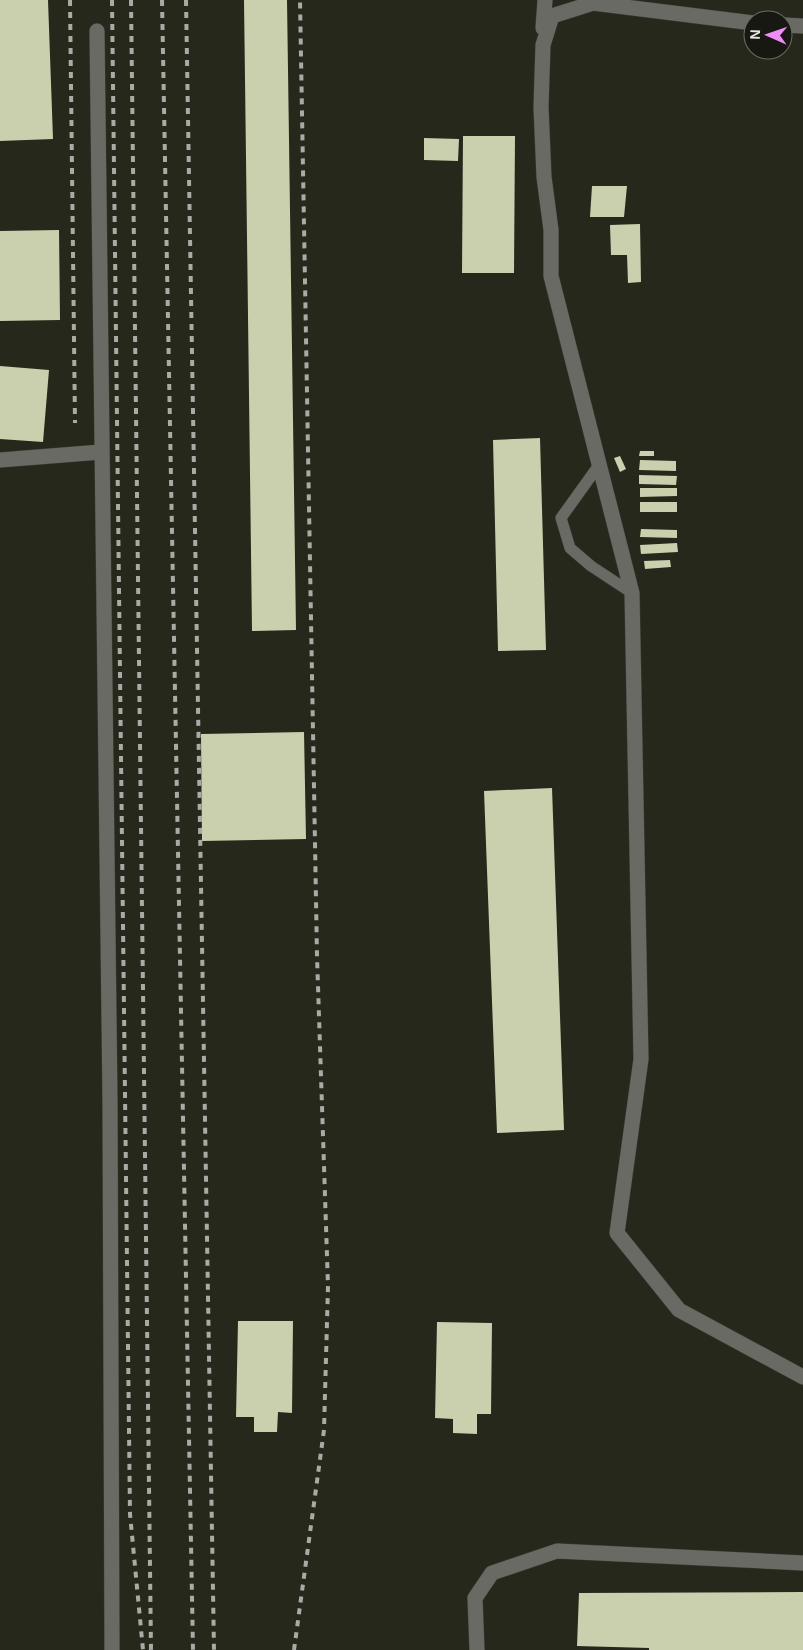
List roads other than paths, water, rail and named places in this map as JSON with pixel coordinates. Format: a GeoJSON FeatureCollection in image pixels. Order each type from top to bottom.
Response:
{"type":"FeatureCollection","features":[{"type":"Feature","properties":{"kind":"street"},"geometry":{"type":"LineString","coordinates":[[545,0],[541,107],[544,177],[551,230],[551,276],[632,593],[641,1059],[617,1233],[679,1310],[803,1377]]}},
{"type":"Feature","properties":{"kind":"street"},"geometry":{"type":"LineString","coordinates":[[542,45],[552,16],[593,3],[743,22]]}},
{"type":"Feature","properties":{"kind":"street"},"geometry":{"type":"LineString","coordinates":[[97,31],[110,1100],[112,1650]]}},
{"type":"Feature","properties":{"kind":"street"},"geometry":{"type":"LineString","coordinates":[[0,460],[101,452]]}},
{"type":"Feature","properties":{"kind":"street"},"geometry":{"type":"LineString","coordinates":[[477,1650],[475,1598],[492,1573],[557,1551],[803,1563]]}},
{"type":"Feature","properties":{"kind":"lane"},"geometry":{"type":"LineString","coordinates":[[600,465],[561,518],[570,548],[591,566],[632,593]]}},
{"type":"Feature","properties":{"kind":"railway"},"geometry":{"type":"LineString","coordinates":[[70,0],[75,423]]}},
{"type":"Feature","properties":{"kind":"railway"},"geometry":{"type":"LineString","coordinates":[[112,0],[130,1514],[143,1650]]}},
{"type":"Feature","properties":{"kind":"railway"},"geometry":{"type":"LineString","coordinates":[[131,0],[151,1650]]}},
{"type":"Feature","properties":{"kind":"railway"},"geometry":{"type":"LineString","coordinates":[[162,0],[193,1650]]}},
{"type":"Feature","properties":{"kind":"railway"},"geometry":{"type":"LineString","coordinates":[[186,0],[214,1650]]}},
{"type":"Feature","properties":{"kind":"railway"},"geometry":{"type":"LineString","coordinates":[[294,1650],[324,1430],[328,1286],[317,956],[300,0]]}}]}
